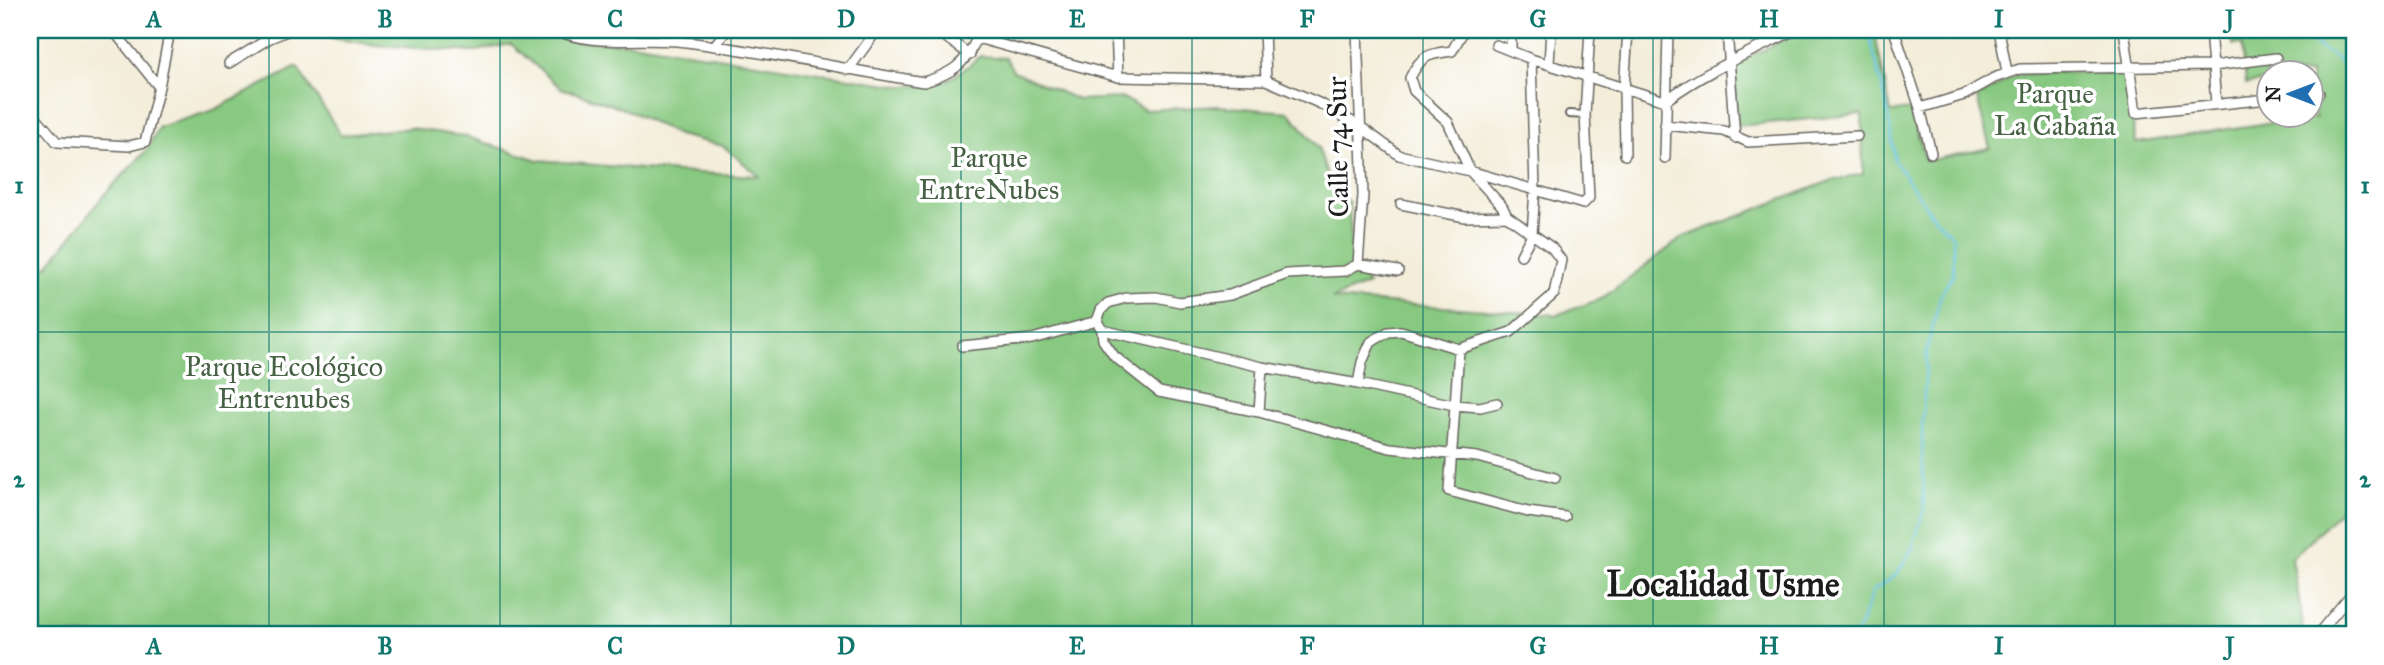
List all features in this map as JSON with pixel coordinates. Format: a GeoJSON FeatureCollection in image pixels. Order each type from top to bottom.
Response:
{"type":"FeatureCollection","features":[{"type":"Feature","properties":{"kind":"street"},"geometry":{"type":"LineString","coordinates":[[113,30],[159,87]]}},
{"type":"Feature","properties":{"kind":"street"},"geometry":{"type":"LineString","coordinates":[[30,110],[57,142],[138,145],[148,138],[170,30]]}},
{"type":"Feature","properties":{"kind":"street"},"geometry":{"type":"LineString","coordinates":[[229,63],[267,34],[289,30]]}},
{"type":"Feature","properties":{"kind":"street"},"geometry":{"type":"LineString","coordinates":[[638,40],[646,30]]}},
{"type":"Feature","properties":{"kind":"street"},"geometry":{"type":"LineString","coordinates":[[714,46],[727,30]]}},
{"type":"Feature","properties":{"kind":"street"},"geometry":{"type":"LineString","coordinates":[[848,71],[877,30]]}},
{"type":"Feature","properties":{"kind":"street"},"geometry":{"type":"LineString","coordinates":[[936,30],[970,54]]}},
{"type":"Feature","properties":{"kind":"street"},"geometry":{"type":"LineString","coordinates":[[1116,30],[1118,77]]}},
{"type":"Feature","properties":{"kind":"street"},"geometry":{"type":"LineString","coordinates":[[1264,30],[1266,80]]}},
{"type":"Feature","properties":{"kind":"street","name":"Calle 74 Sur"},"geometry":{"type":"LineString","coordinates":[[1357,30],[1363,195],[1358,264]]}},
{"type":"Feature","properties":{"kind":"street"},"geometry":{"type":"LineString","coordinates":[[1358,384],[1362,362],[1371,342],[1388,332],[1401,331],[1459,349],[1511,332],[1554,294],[1562,260],[1552,248],[1507,216],[1502,206],[1470,170],[1448,122],[1414,91],[1410,78],[1417,62],[1429,54],[1452,51],[1464,30]]}},
{"type":"Feature","properties":{"kind":"street"},"geometry":{"type":"LineString","coordinates":[[1511,30],[1511,50]]}},
{"type":"Feature","properties":{"kind":"street"},"geometry":{"type":"LineString","coordinates":[[1549,64],[1550,30]]}},
{"type":"Feature","properties":{"kind":"street"},"geometry":{"type":"LineString","coordinates":[[563,31],[579,37],[714,46],[924,82],[961,65],[970,54],[976,34],[1118,77],[1266,80],[1321,104],[1361,127],[1399,155],[1470,170],[1583,204],[1589,198],[1585,115],[1590,30]]}},
{"type":"Feature","properties":{"kind":"street"},"geometry":{"type":"LineString","coordinates":[[1625,155],[1624,90],[1628,30]]}},
{"type":"Feature","properties":{"kind":"street"},"geometry":{"type":"LineString","coordinates":[[1665,158],[1668,30]]}},
{"type":"Feature","properties":{"kind":"street"},"geometry":{"type":"LineString","coordinates":[[1727,30],[1735,138]]}},
{"type":"Feature","properties":{"kind":"street"},"geometry":{"type":"LineString","coordinates":[[1665,101],[1729,62],[1795,30]]}},
{"type":"Feature","properties":{"kind":"street"},"geometry":{"type":"LineString","coordinates":[[1894,30],[1920,108],[1931,153]]}},
{"type":"Feature","properties":{"kind":"street"},"geometry":{"type":"LineString","coordinates":[[1999,30],[2007,72]]}},
{"type":"Feature","properties":{"kind":"street"},"geometry":{"type":"LineString","coordinates":[[2124,30],[2136,113],[2254,100]]}},
{"type":"Feature","properties":{"kind":"street"},"geometry":{"type":"LineString","coordinates":[[2210,30],[2216,104]]}},
{"type":"Feature","properties":{"kind":"street"},"geometry":{"type":"LineString","coordinates":[[1496,45],[1624,90],[1665,101]]}},
{"type":"Feature","properties":{"kind":"street"},"geometry":{"type":"LineString","coordinates":[[1920,108],[1964,95],[2007,72],[2036,69],[2213,66],[2276,58]]}},
{"type":"Feature","properties":{"kind":"street"},"geometry":{"type":"LineString","coordinates":[[1521,256],[1532,234],[1535,188],[1531,59]]}},
{"type":"Feature","properties":{"kind":"street"},"geometry":{"type":"LineString","coordinates":[[1569,114],[1585,115]]}},
{"type":"Feature","properties":{"kind":"street"},"geometry":{"type":"LineString","coordinates":[[1665,125],[1724,131],[1748,142],[1857,136]]}},
{"type":"Feature","properties":{"kind":"street"},"geometry":{"type":"LineString","coordinates":[[1401,204],[1465,217],[1507,216]]}},
{"type":"Feature","properties":{"kind":"street"},"geometry":{"type":"LineString","coordinates":[[1398,271],[1358,264],[1345,271],[1287,274],[1230,295],[1180,302],[1156,297],[1126,298],[1108,303],[1101,310],[1100,326],[1103,340],[1114,356],[1159,392],[1259,412],[1390,448],[1477,457],[1555,478]]}},
{"type":"Feature","properties":{"kind":"street"},"geometry":{"type":"LineString","coordinates":[[962,346],[1032,339],[1100,326],[1262,367],[1454,405],[1480,407],[1497,403]]}},
{"type":"Feature","properties":{"kind":"street"},"geometry":{"type":"LineString","coordinates":[[1459,349],[1448,491],[1528,512],[1565,517]]}},
{"type":"Feature","properties":{"kind":"street"},"geometry":{"type":"LineString","coordinates":[[1259,412],[1262,367]]}},
{"type":"Feature","properties":{"kind":"street"},"geometry":{"type":"LineString","coordinates":[[2317,635],[2354,591]]}},
{"type":"Feature","properties":{"kind":"green space","name":"Parque Ecológico Entrenubes"},"geometry":{"type":"Polygon","coordinates":[[[303,30],[544,30],[568,40],[637,44],[900,86],[944,81],[961,72],[980,56],[1006,58],[1013,71],[1078,100],[1123,98],[1145,110],[1218,106],[1289,112],[1318,147],[1329,180],[1349,203],[1352,259],[1368,284],[1332,299],[1556,315],[1601,299],[1682,238],[1830,181],[1863,174],[1862,114],[1738,126],[1733,65],[1803,30],[1874,30],[1891,112],[1910,110],[1926,161],[1990,148],[1977,98],[2016,75],[2053,72],[2125,74],[2136,143],[2254,125],[2254,130],[2324,130],[2324,60],[2254,60],[2254,83],[2246,84],[2242,45],[2233,45],[2232,30],[2308,30],[2309,34],[2334,35],[2354,53],[2354,497],[2292,558],[2305,635],[30,635],[30,272],[47,267],[104,195],[147,150],[159,127],[214,110],[297,67],[341,135],[411,128],[467,137],[538,160],[759,176],[723,146],[678,135],[630,111],[561,88],[511,44],[472,52],[376,45],[297,33],[303,30]]]}},
{"type":"Feature","properties":{"kind":"waterway"},"geometry":{"type":"LineString","coordinates":[[1856,635],[1873,591],[1897,574],[1912,549],[1924,509],[1922,428],[1927,349],[1941,294],[1953,275],[1953,237],[1930,213],[1895,161],[1886,102],[1868,30]]}},
{"type":"Feature","properties":{"kind":"waterway"},"geometry":{"type":"LineString","coordinates":[[2299,30],[2302,36],[2337,59],[2354,85]]}},
{"type":"Feature","properties":{"kind":"district","name":"Localidad Usme"},"geometry":{"type":"Point","coordinates":[1723,584]}},
{"type":"Feature","properties":{"kind":"park label","name":"Parque La Cabaña"},"geometry":{"type":"Point","coordinates":[2055,109]}},
{"type":"Feature","properties":{"kind":"park label","name":"Parque EntreNubes"},"geometry":{"type":"Point","coordinates":[989,173]}}]}
